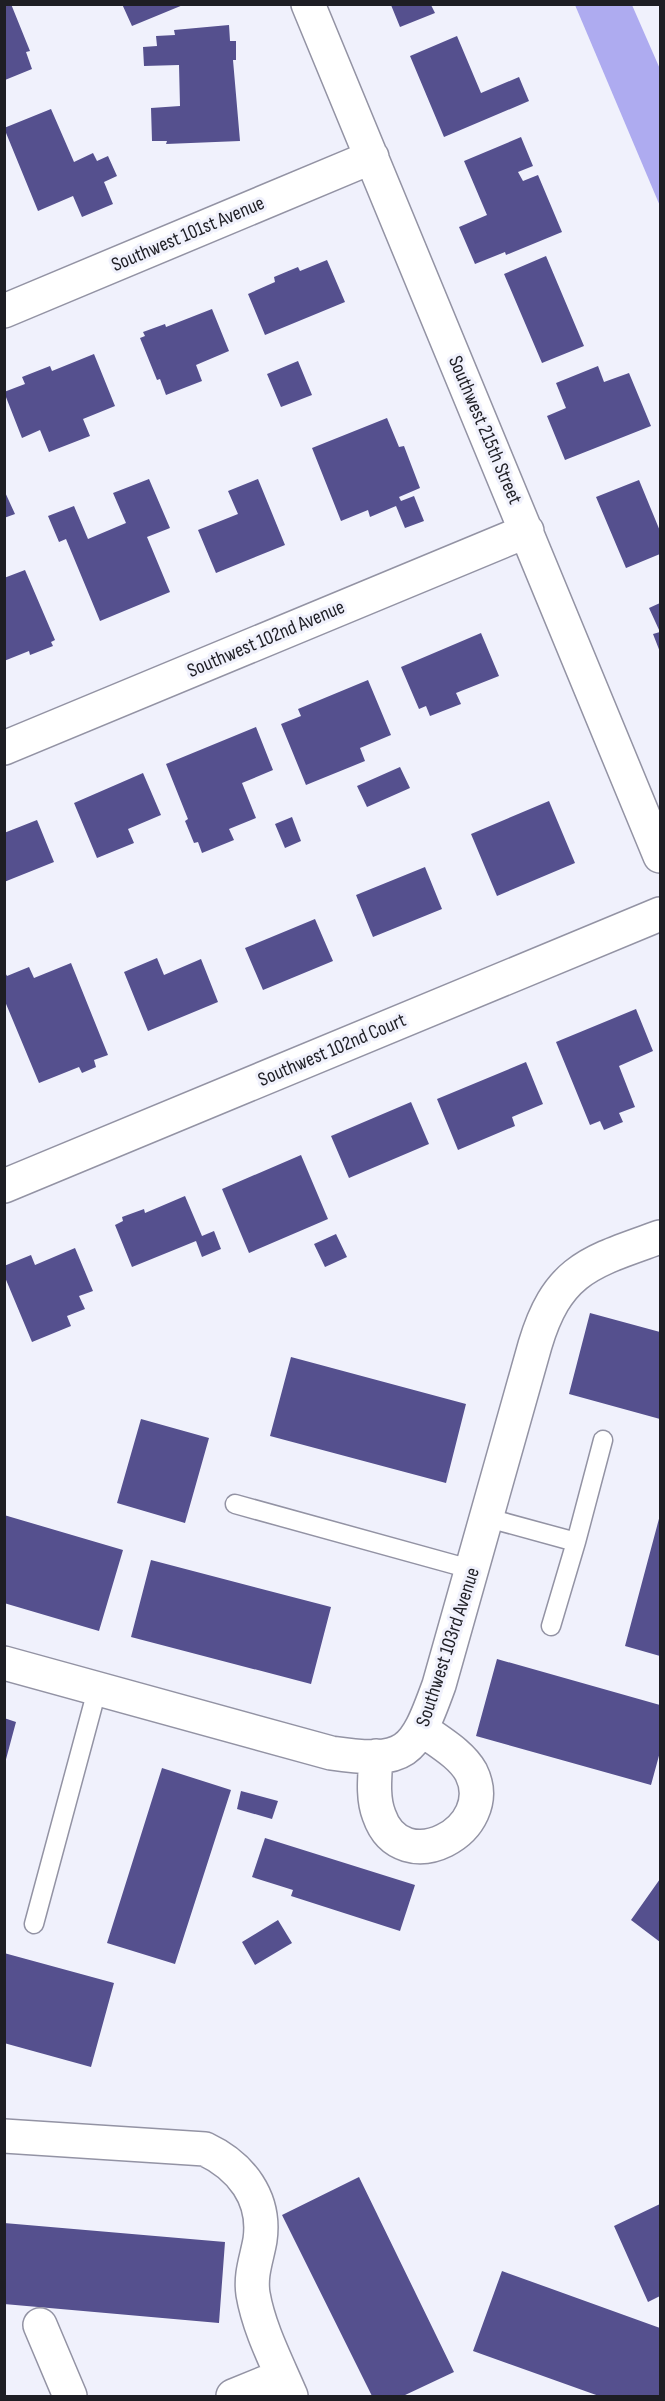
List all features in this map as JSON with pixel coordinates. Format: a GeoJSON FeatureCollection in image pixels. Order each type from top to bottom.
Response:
{"type":"FeatureCollection","features":[{"type":"Feature","properties":{"kind":"street","name":"Southwest 215th Street"},"geometry":{"type":"LineString","coordinates":[[308,4],[660,856]]}},
{"type":"Feature","properties":{"kind":"street","name":"Southwest 101st Avenue"},"geometry":{"type":"LineString","coordinates":[[4,311],[372,157]]}},
{"type":"Feature","properties":{"kind":"street","name":"Southwest 102nd Avenue"},"geometry":{"type":"LineString","coordinates":[[4,748],[527,531]]}},
{"type":"Feature","properties":{"kind":"street","name":"Southwest 102nd Court"},"geometry":{"type":"LineString","coordinates":[[4,1186],[660,914]]}},
{"type":"Feature","properties":{"kind":"street","name":"Southwest 103rd Avenue"},"geometry":{"type":"LineString","coordinates":[[4,1663],[330,1753],[376,1756],[394,1754],[405,1749],[423,1730],[440,1685],[535,1345],[549,1305],[560,1288],[590,1264],[660,1237]]}},
{"type":"Feature","properties":{"kind":"street"},"geometry":{"type":"LineString","coordinates":[[376,1756],[376,1806],[384,1826],[392,1837],[403,1845],[417,1849],[450,1836],[464,1827],[472,1817],[476,1804],[476,1788],[471,1772],[461,1759],[423,1730]]}},
{"type":"Feature","properties":{"kind":"street"},"geometry":{"type":"LineString","coordinates":[[4,2136],[205,2149],[225,2158],[239,2171],[258,2207],[260,2239],[252,2274],[253,2292],[263,2330],[287,2386],[233,2397]]}},
{"type":"Feature","properties":{"kind":"street"},"geometry":{"type":"LineString","coordinates":[[40,2325],[70,2397]]}},
{"type":"Feature","properties":{"kind":"lane"},"geometry":{"type":"LineString","coordinates":[[551,1626],[603,1440]]}},
{"type":"Feature","properties":{"kind":"lane"},"geometry":{"type":"LineString","coordinates":[[235,1504],[474,1570]]}},
{"type":"Feature","properties":{"kind":"lane"},"geometry":{"type":"LineString","coordinates":[[488,1518],[576,1542]]}},
{"type":"Feature","properties":{"kind":"lane"},"geometry":{"type":"LineString","coordinates":[[34,1924],[97,1690]]}},
{"type":"Feature","properties":{"kind":"shaded area"},"geometry":{"type":"Polygon","coordinates":[[[575,5],[632,5],[660,69],[660,206],[575,5]]]}},
{"type":"Feature","properties":{"kind":"building"},"geometry":{"type":"Polygon","coordinates":[[[5,4],[11,4],[30,51],[26,52],[32,69],[5,80],[5,4]]]}},
{"type":"Feature","properties":{"kind":"building"},"geometry":{"type":"Polygon","coordinates":[[[122,4],[183,4],[183,5],[132,26],[122,4]]]}},
{"type":"Feature","properties":{"kind":"building"},"geometry":{"type":"Polygon","coordinates":[[[391,5],[431,5],[435,13],[400,27],[391,5]]]}},
{"type":"Feature","properties":{"kind":"building"},"geometry":{"type":"Polygon","coordinates":[[[229,25],[230,41],[236,41],[236,60],[233,60],[240,141],[166,144],[167,141],[152,141],[151,108],[180,106],[179,65],[144,66],[143,47],[157,46],[156,36],[175,35],[174,30],[229,25]]]}},
{"type":"Feature","properties":{"kind":"building"},"geometry":{"type":"Polygon","coordinates":[[[457,36],[481,93],[519,77],[529,101],[444,137],[410,56],[457,36]]]}},
{"type":"Feature","properties":{"kind":"building"},"geometry":{"type":"Polygon","coordinates":[[[51,109],[74,162],[93,153],[97,161],[108,156],[117,176],[104,182],[113,204],[82,217],[73,196],[38,211],[4,128],[51,109]]]}},
{"type":"Feature","properties":{"kind":"building"},"geometry":{"type":"Polygon","coordinates":[[[521,137],[533,166],[518,172],[523,181],[538,175],[562,232],[506,255],[505,252],[475,264],[459,227],[487,215],[464,161],[521,137]]]}},
{"type":"Feature","properties":{"kind":"building"},"geometry":{"type":"Polygon","coordinates":[[[546,256],[584,346],[542,363],[504,274],[546,256]]]}},
{"type":"Feature","properties":{"kind":"building"},"geometry":{"type":"Polygon","coordinates":[[[327,260],[345,302],[265,335],[248,294],[275,282],[274,277],[298,267],[300,271],[327,260]]]}},
{"type":"Feature","properties":{"kind":"building"},"geometry":{"type":"Polygon","coordinates":[[[212,309],[229,351],[196,365],[202,381],[166,395],[160,379],[157,380],[140,338],[145,336],[143,332],[165,324],[166,327],[212,309]]]}},
{"type":"Feature","properties":{"kind":"building"},"geometry":{"type":"Polygon","coordinates":[[[94,354],[115,406],[83,419],[90,436],[49,452],[40,430],[22,438],[4,392],[25,384],[22,377],[50,366],[52,371],[94,354]]]}},
{"type":"Feature","properties":{"kind":"building"},"geometry":{"type":"Polygon","coordinates":[[[298,361],[312,395],[281,407],[267,374],[298,361]]]}},
{"type":"Feature","properties":{"kind":"building"},"geometry":{"type":"Polygon","coordinates":[[[598,366],[604,382],[629,373],[651,426],[565,460],[547,416],[566,408],[556,383],[598,366]]]}},
{"type":"Feature","properties":{"kind":"building"},"geometry":{"type":"Polygon","coordinates":[[[387,418],[399,447],[404,446],[420,488],[399,497],[401,501],[414,496],[424,521],[405,528],[396,506],[370,517],[368,510],[341,521],[312,448],[387,418]]]}},
{"type":"Feature","properties":{"kind":"building"},"geometry":{"type":"Polygon","coordinates":[[[149,479],[170,528],[147,537],[170,592],[100,621],[66,539],[59,542],[48,516],[74,506],[88,539],[126,523],[113,493],[149,479]]]}},
{"type":"Feature","properties":{"kind":"building"},"geometry":{"type":"Polygon","coordinates":[[[258,479],[285,545],[216,573],[198,530],[238,514],[228,491],[258,479]]]}},
{"type":"Feature","properties":{"kind":"building"},"geometry":{"type":"Polygon","coordinates":[[[639,480],[660,531],[660,554],[626,568],[596,497],[639,480]]]}},
{"type":"Feature","properties":{"kind":"building"},"geometry":{"type":"Polygon","coordinates":[[[4,490],[15,514],[4,518],[4,490]]]}},
{"type":"Feature","properties":{"kind":"building"},"geometry":{"type":"Polygon","coordinates":[[[25,570],[55,640],[51,642],[53,646],[30,655],[29,651],[4,661],[4,578],[25,570]]]}},
{"type":"Feature","properties":{"kind":"building"},"geometry":{"type":"Polygon","coordinates":[[[660,603],[660,632],[649,608],[660,603]]]}},
{"type":"Feature","properties":{"kind":"building"},"geometry":{"type":"Polygon","coordinates":[[[660,632],[660,652],[653,634],[660,632]]]}},
{"type":"Feature","properties":{"kind":"building"},"geometry":{"type":"Polygon","coordinates":[[[481,633],[499,676],[456,693],[461,704],[430,716],[426,706],[419,709],[401,667],[481,633]]]}},
{"type":"Feature","properties":{"kind":"building"},"geometry":{"type":"Polygon","coordinates":[[[368,680],[391,735],[360,748],[365,761],[306,785],[281,724],[301,716],[298,709],[368,680]]]}},
{"type":"Feature","properties":{"kind":"building"},"geometry":{"type":"Polygon","coordinates":[[[256,727],[273,770],[242,783],[256,818],[229,829],[234,840],[202,853],[198,842],[194,843],[185,821],[188,819],[166,764],[256,727]]]}},
{"type":"Feature","properties":{"kind":"building"},"geometry":{"type":"Polygon","coordinates":[[[400,767],[410,788],[367,807],[357,786],[400,767]]]}},
{"type":"Feature","properties":{"kind":"building"},"geometry":{"type":"Polygon","coordinates":[[[143,773],[161,815],[128,829],[134,843],[97,858],[74,803],[143,773]]]}},
{"type":"Feature","properties":{"kind":"building"},"geometry":{"type":"Polygon","coordinates":[[[549,801],[575,863],[497,896],[471,834],[549,801]]]}},
{"type":"Feature","properties":{"kind":"building"},"geometry":{"type":"Polygon","coordinates":[[[292,817],[301,841],[285,848],[275,824],[292,817]]]}},
{"type":"Feature","properties":{"kind":"building"},"geometry":{"type":"Polygon","coordinates":[[[37,820],[54,862],[4,882],[4,833],[37,820]]]}},
{"type":"Feature","properties":{"kind":"building"},"geometry":{"type":"Polygon","coordinates":[[[425,867],[442,909],[373,937],[356,895],[425,867]]]}},
{"type":"Feature","properties":{"kind":"building"},"geometry":{"type":"Polygon","coordinates":[[[315,919],[333,961],[263,990],[245,948],[315,919]]]}},
{"type":"Feature","properties":{"kind":"building"},"geometry":{"type":"Polygon","coordinates":[[[157,958],[164,975],[201,959],[218,1002],[148,1031],[124,972],[157,958]]]}},
{"type":"Feature","properties":{"kind":"building"},"geometry":{"type":"Polygon","coordinates":[[[71,963],[108,1055],[94,1060],[96,1067],[82,1073],[79,1067],[39,1083],[4,999],[4,971],[7,976],[29,967],[34,978],[71,963]]]}},
{"type":"Feature","properties":{"kind":"building"},"geometry":{"type":"Polygon","coordinates":[[[636,1009],[653,1051],[619,1066],[635,1107],[619,1113],[623,1122],[604,1130],[600,1121],[590,1125],[556,1042],[636,1009]]]}},
{"type":"Feature","properties":{"kind":"building"},"geometry":{"type":"Polygon","coordinates":[[[526,1062],[543,1104],[512,1117],[515,1126],[458,1150],[437,1099],[526,1062]]]}},
{"type":"Feature","properties":{"kind":"building"},"geometry":{"type":"Polygon","coordinates":[[[411,1102],[429,1144],[349,1178],[331,1136],[411,1102]]]}},
{"type":"Feature","properties":{"kind":"building"},"geometry":{"type":"Polygon","coordinates":[[[301,1155],[328,1219],[249,1253],[222,1189],[301,1155]]]}},
{"type":"Feature","properties":{"kind":"building"},"geometry":{"type":"Polygon","coordinates":[[[185,1196],[202,1236],[214,1231],[221,1249],[202,1257],[196,1241],[132,1267],[115,1225],[123,1221],[122,1217],[144,1209],[145,1213],[185,1196]]]}},
{"type":"Feature","properties":{"kind":"building"},"geometry":{"type":"Polygon","coordinates":[[[336,1234],[347,1257],[325,1267],[314,1244],[336,1234]]]}},
{"type":"Feature","properties":{"kind":"building"},"geometry":{"type":"Polygon","coordinates":[[[75,1248],[93,1291],[79,1296],[85,1309],[67,1316],[71,1326],[32,1342],[4,1275],[4,1266],[31,1255],[35,1265],[75,1248]]]}},
{"type":"Feature","properties":{"kind":"building"},"geometry":{"type":"Polygon","coordinates":[[[590,1313],[660,1332],[660,1419],[569,1394],[590,1313]]]}},
{"type":"Feature","properties":{"kind":"building"},"geometry":{"type":"Polygon","coordinates":[[[291,1357],[466,1404],[446,1483],[270,1436],[291,1357]]]}},
{"type":"Feature","properties":{"kind":"building"},"geometry":{"type":"Polygon","coordinates":[[[141,1419],[209,1438],[185,1523],[117,1503],[141,1419]]]}},
{"type":"Feature","properties":{"kind":"building"},"geometry":{"type":"Polygon","coordinates":[[[4,1515],[123,1550],[99,1631],[4,1603],[4,1515]]]}},
{"type":"Feature","properties":{"kind":"building"},"geometry":{"type":"Polygon","coordinates":[[[660,1515],[660,1656],[625,1646],[660,1515]]]}},
{"type":"Feature","properties":{"kind":"building"},"geometry":{"type":"Polygon","coordinates":[[[151,1560],[331,1607],[311,1684],[131,1637],[151,1560]]]}},
{"type":"Feature","properties":{"kind":"building"},"geometry":{"type":"Polygon","coordinates":[[[497,1659],[660,1705],[660,1752],[651,1785],[476,1736],[497,1659]]]}},
{"type":"Feature","properties":{"kind":"building"},"geometry":{"type":"Polygon","coordinates":[[[4,1718],[16,1722],[5,1763],[4,1763],[4,1718]]]}},
{"type":"Feature","properties":{"kind":"building"},"geometry":{"type":"Polygon","coordinates":[[[162,1768],[231,1790],[175,1964],[107,1943],[162,1768]]]}},
{"type":"Feature","properties":{"kind":"building"},"geometry":{"type":"Polygon","coordinates":[[[241,1791],[278,1801],[272,1819],[237,1809],[241,1791]]]}},
{"type":"Feature","properties":{"kind":"building"},"geometry":{"type":"Polygon","coordinates":[[[265,1838],[415,1885],[400,1931],[291,1896],[293,1890],[252,1877],[265,1838]]]}},
{"type":"Feature","properties":{"kind":"building"},"geometry":{"type":"Polygon","coordinates":[[[660,1879],[660,1942],[631,1920],[660,1879]]]}},
{"type":"Feature","properties":{"kind":"building"},"geometry":{"type":"Polygon","coordinates":[[[278,1920],[292,1943],[255,1965],[242,1942],[278,1920]]]}},
{"type":"Feature","properties":{"kind":"building"},"geometry":{"type":"Polygon","coordinates":[[[4,1953],[114,1983],[91,2067],[4,2043],[4,1953]]]}},
{"type":"Feature","properties":{"kind":"building"},"geometry":{"type":"Polygon","coordinates":[[[359,2177],[454,2372],[403,2396],[372,2396],[282,2215],[359,2177]]]}},
{"type":"Feature","properties":{"kind":"building"},"geometry":{"type":"Polygon","coordinates":[[[660,2204],[660,2296],[648,2302],[614,2226],[660,2204]]]}},
{"type":"Feature","properties":{"kind":"building"},"geometry":{"type":"Polygon","coordinates":[[[4,2223],[225,2242],[219,2323],[4,2304],[4,2223]]]}},
{"type":"Feature","properties":{"kind":"building"},"geometry":{"type":"Polygon","coordinates":[[[502,2271],[660,2328],[660,2396],[599,2396],[473,2351],[502,2271]]]}}]}
